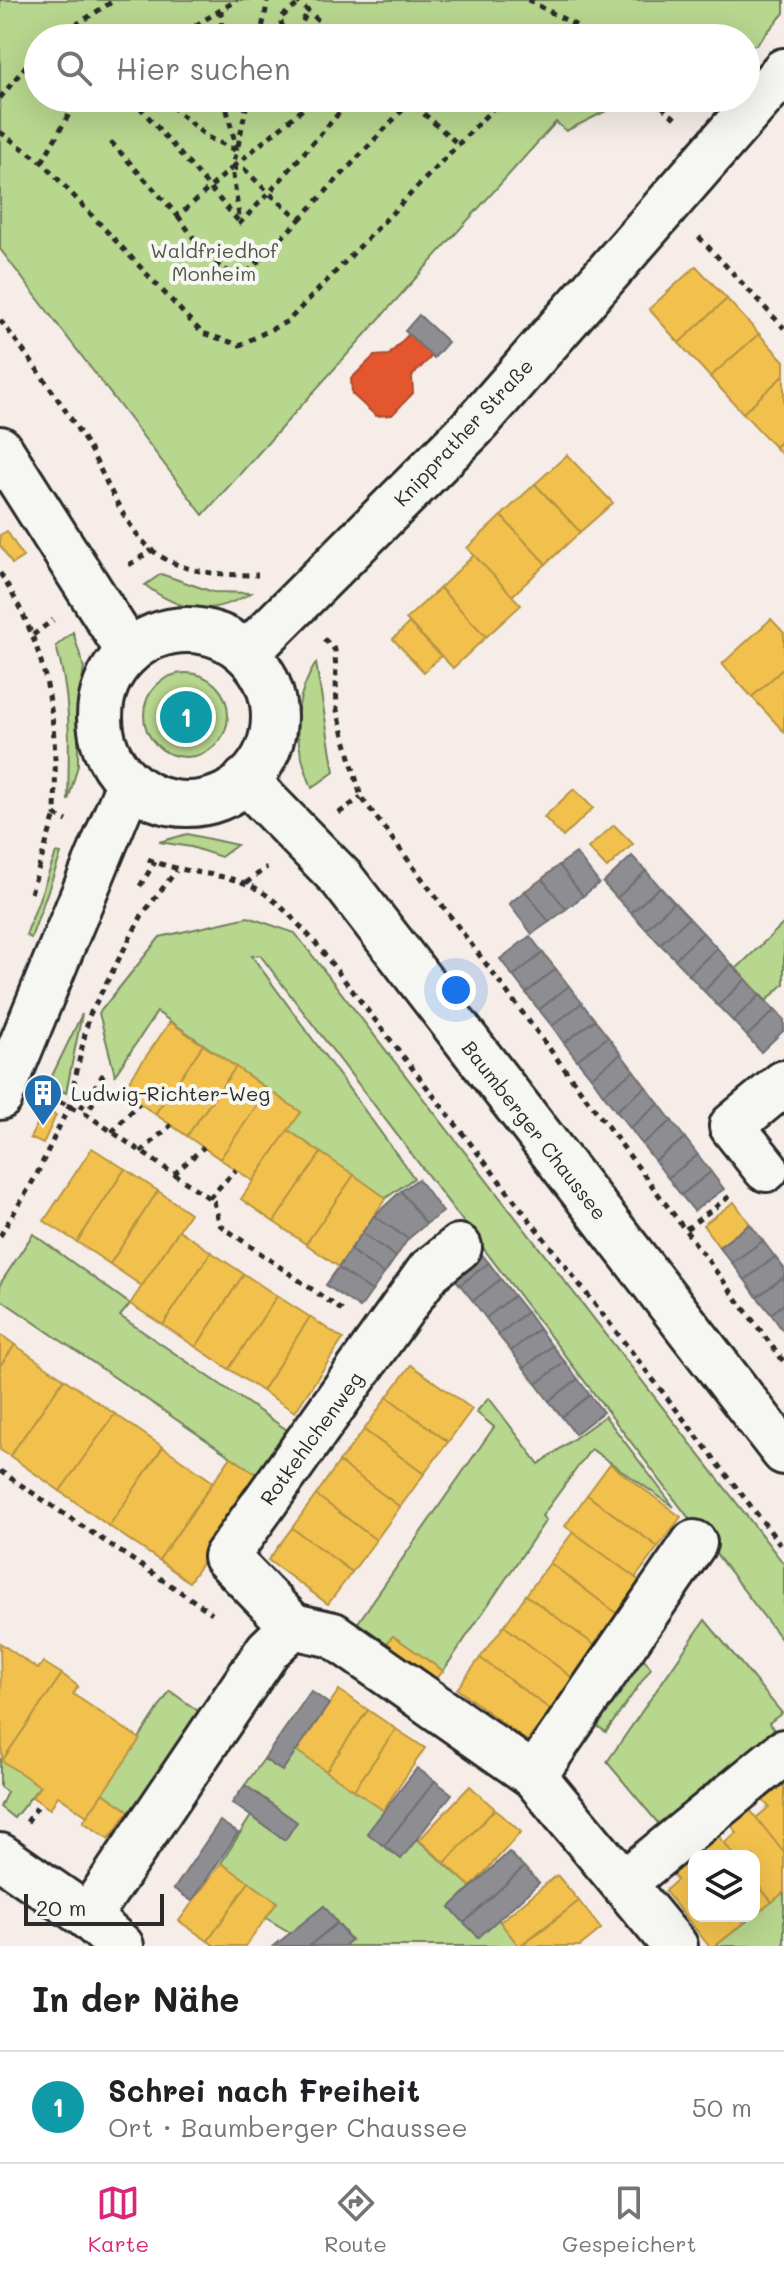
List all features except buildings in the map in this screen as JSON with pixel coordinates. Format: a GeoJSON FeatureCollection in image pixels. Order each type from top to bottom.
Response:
{"type":"FeatureCollection","features":[{"type":"Feature","properties":{"kind":"street","name":"Knipprather Straße"},"geometry":{"type":"LineString","coordinates":[[760,98],[784,71]]}},
{"type":"Feature","properties":{"kind":"street","name":"Knipprather Straße"},"geometry":{"type":"LineString","coordinates":[[248,652],[473,427],[748,112]]}},
{"type":"Feature","properties":{"kind":"street"},"geometry":{"type":"LineString","coordinates":[[0,449],[129,652]]}},
{"type":"Feature","properties":{"kind":"street"},"geometry":{"type":"LineString","coordinates":[[176,630],[201,630],[226,637],[248,652],[265,675],[274,702],[274,731],[264,758],[245,780],[219,798],[188,805],[157,800],[129,784],[109,762],[99,733],[99,703],[110,675],[129,652],[151,637],[176,630]]}},
{"type":"Feature","properties":{"kind":"street","name":"Baumberger Chaussee"},"geometry":{"type":"LineString","coordinates":[[245,780],[342,879],[784,1452]]}},
{"type":"Feature","properties":{"kind":"street"},"geometry":{"type":"LineString","coordinates":[[4,1087],[129,784]]}},
{"type":"Feature","properties":{"kind":"street"},"geometry":{"type":"LineString","coordinates":[[766,1169],[732,1126],[784,1083]]}},
{"type":"Feature","properties":{"kind":"street","name":"Rotkehlchenweg"},"geometry":{"type":"LineString","coordinates":[[280,1638],[226,1557],[429,1271],[459,1247]]}},
{"type":"Feature","properties":{"kind":"street"},"geometry":{"type":"LineString","coordinates":[[534,1776],[694,1543]]}},
{"type":"Feature","properties":{"kind":"street"},"geometry":{"type":"LineString","coordinates":[[88,1917],[280,1638],[333,1635],[534,1776],[675,1946]]}},
{"type":"Feature","properties":{"kind":"street"},"geometry":{"type":"LineString","coordinates":[[624,1883],[784,1752]]}},
{"type":"Feature","properties":{"kind":"street"},"geometry":{"type":"LineString","coordinates":[[0,1856],[88,1917],[121,1946]]}},
{"type":"Feature","properties":{"kind":"path"},"geometry":{"type":"LineString","coordinates":[[77,24],[115,0]]}},
{"type":"Feature","properties":{"kind":"path"},"geometry":{"type":"LineString","coordinates":[[198,24],[237,0]]}},
{"type":"Feature","properties":{"kind":"path"},"geometry":{"type":"LineString","coordinates":[[263,24],[268,0]]}},
{"type":"Feature","properties":{"kind":"path"},"geometry":{"type":"LineString","coordinates":[[528,0],[573,24]]}},
{"type":"Feature","properties":{"kind":"path"},"geometry":{"type":"LineString","coordinates":[[281,24],[280,18],[298,2],[322,24]]}},
{"type":"Feature","properties":{"kind":"path"},"geometry":{"type":"LineString","coordinates":[[221,10],[222,24]]}},
{"type":"Feature","properties":{"kind":"path"},"geometry":{"type":"LineString","coordinates":[[301,24],[308,11]]}},
{"type":"Feature","properties":{"kind":"path"},"geometry":{"type":"LineString","coordinates":[[0,98],[24,68]]}},
{"type":"Feature","properties":{"kind":"path"},"geometry":{"type":"LineString","coordinates":[[42,162],[70,112]]}},
{"type":"Feature","properties":{"kind":"path"},"geometry":{"type":"LineString","coordinates":[[144,112],[240,223]]}},
{"type":"Feature","properties":{"kind":"path"},"geometry":{"type":"LineString","coordinates":[[178,112],[207,137],[237,151]]}},
{"type":"Feature","properties":{"kind":"path"},"geometry":{"type":"LineString","coordinates":[[227,112],[237,151]]}},
{"type":"Feature","properties":{"kind":"path"},"geometry":{"type":"LineString","coordinates":[[240,223],[232,168],[245,112]]}},
{"type":"Feature","properties":{"kind":"path"},"geometry":{"type":"LineString","coordinates":[[178,216],[299,112]]}},
{"type":"Feature","properties":{"kind":"path"},"geometry":{"type":"LineString","coordinates":[[240,223],[340,112]]}},
{"type":"Feature","properties":{"kind":"path"},"geometry":{"type":"LineString","coordinates":[[111,142],[178,216],[214,263],[232,275],[245,275],[397,112]]}},
{"type":"Feature","properties":{"kind":"path"},"geometry":{"type":"LineString","coordinates":[[422,112],[458,144]]}},
{"type":"Feature","properties":{"kind":"path"},"geometry":{"type":"LineString","coordinates":[[0,132],[42,162],[202,333],[240,345],[288,321],[489,112]]}},
{"type":"Feature","properties":{"kind":"path"},"geometry":{"type":"LineString","coordinates":[[232,168],[244,169],[300,219]]}},
{"type":"Feature","properties":{"kind":"path"},"geometry":{"type":"LineString","coordinates":[[668,204],[784,328]]}},
{"type":"Feature","properties":{"kind":"path"},"geometry":{"type":"LineString","coordinates":[[0,320],[49,384],[116,501],[152,550],[181,566],[222,575],[263,575],[335,650],[337,710],[361,797],[784,1362]]}},
{"type":"Feature","properties":{"kind":"path"},"geometry":{"type":"LineString","coordinates":[[0,573],[18,601],[49,681],[56,766],[55,815],[176,871],[246,883],[278,903],[314,941],[784,1549]]}},
{"type":"Feature","properties":{"kind":"path"},"geometry":{"type":"LineString","coordinates":[[0,1236],[36,1176],[69,1106],[89,1016],[142,915],[176,871]]}},
{"type":"Feature","properties":{"kind":"path"},"geometry":{"type":"LineString","coordinates":[[4,1087],[79,1111],[102,1076],[107,1080],[86,1114],[214,1202],[220,1225],[382,1338]]}},
{"type":"Feature","properties":{"kind":"path"},"geometry":{"type":"LineString","coordinates":[[112,1132],[139,1103]]}},
{"type":"Feature","properties":{"kind":"path"},"geometry":{"type":"LineString","coordinates":[[141,1152],[171,1125]]}},
{"type":"Feature","properties":{"kind":"path"},"geometry":{"type":"LineString","coordinates":[[174,1174],[204,1147]]}},
{"type":"Feature","properties":{"kind":"path"},"geometry":{"type":"LineString","coordinates":[[209,1198],[236,1170]]}},
{"type":"Feature","properties":{"kind":"path"},"geometry":{"type":"LineString","coordinates":[[0,1471],[280,1638]]}},
{"type":"Feature","properties":{"kind":"green space","name":"Waldfriedhof Monheim"},"geometry":{"type":"Polygon","coordinates":[[[0,0],[784,0],[784,13],[760,40],[760,24],[24,24],[24,112],[604,112],[566,131],[556,122],[203,515],[0,249],[0,0]]]}},
{"type":"Feature","properties":{"kind":"green space"},"geometry":{"type":"Polygon","coordinates":[[[161,574],[213,592],[251,593],[210,608],[184,606],[145,585],[161,574]]]}},
{"type":"Feature","properties":{"kind":"green space"},"geometry":{"type":"Polygon","coordinates":[[[73,632],[84,668],[78,714],[78,765],[68,801],[67,704],[56,646],[73,632]]]}},
{"type":"Feature","properties":{"kind":"green space"},"geometry":{"type":"Polygon","coordinates":[[[316,663],[334,772],[312,788],[301,755],[297,725],[301,695],[316,663]]]}},
{"type":"Feature","properties":{"kind":"green space"},"geometry":{"type":"Polygon","coordinates":[[[178,673],[194,673],[210,680],[221,691],[228,715],[225,731],[216,745],[194,757],[178,757],[162,750],[151,739],[144,723],[144,707],[151,691],[162,680],[178,673]]]}},
{"type":"Feature","properties":{"kind":"green space"},"geometry":{"type":"Polygon","coordinates":[[[187,834],[237,845],[221,857],[191,847],[159,842],[187,834]]]}},
{"type":"Feature","properties":{"kind":"green space"},"geometry":{"type":"Polygon","coordinates":[[[56,853],[61,854],[31,938],[26,935],[56,853]]]}},
{"type":"Feature","properties":{"kind":"green space"},"geometry":{"type":"Polygon","coordinates":[[[248,917],[295,933],[784,1564],[784,1643],[260,955],[252,956],[414,1178],[386,1198],[288,1130],[300,1112],[157,1012],[115,1075],[99,1013],[160,937],[248,917]]]}},
{"type":"Feature","properties":{"kind":"green space"},"geometry":{"type":"Polygon","coordinates":[[[784,923],[784,984],[766,1001],[736,969],[784,923]]]}},
{"type":"Feature","properties":{"kind":"green space"},"geometry":{"type":"Polygon","coordinates":[[[82,1014],[66,1093],[48,1084],[82,1014]]]}},
{"type":"Feature","properties":{"kind":"green space"},"geometry":{"type":"Polygon","coordinates":[[[33,1234],[130,1304],[120,1316],[293,1434],[262,1478],[0,1299],[0,1284],[33,1234]]]}},
{"type":"Feature","properties":{"kind":"green space"},"geometry":{"type":"Polygon","coordinates":[[[489,1398],[539,1464],[605,1416],[674,1507],[591,1449],[542,1516],[546,1520],[443,1671],[393,1636],[386,1644],[357,1624],[494,1427],[476,1412],[489,1398]]]}},
{"type":"Feature","properties":{"kind":"green space"},"geometry":{"type":"Polygon","coordinates":[[[705,1620],[782,1713],[769,1723],[779,1736],[663,1829],[607,1762],[705,1620]]]}},
{"type":"Feature","properties":{"kind":"green space"},"geometry":{"type":"Polygon","coordinates":[[[641,1655],[651,1668],[606,1732],[593,1723],[641,1655]]]}},
{"type":"Feature","properties":{"kind":"green space"},"geometry":{"type":"Polygon","coordinates":[[[170,1691],[201,1713],[132,1813],[103,1793],[170,1691]]]}},
{"type":"Feature","properties":{"kind":"green space"},"geometry":{"type":"Polygon","coordinates":[[[296,1750],[385,1810],[401,1858],[417,1839],[471,1887],[450,1907],[478,1937],[498,1919],[519,1946],[344,1946],[351,1940],[324,1906],[291,1933],[266,1918],[277,1902],[221,1863],[251,1816],[285,1839],[296,1822],[245,1785],[264,1759],[282,1771],[296,1750]]]}},
{"type":"Feature","properties":{"kind":"green space"},"geometry":{"type":"Polygon","coordinates":[[[0,1759],[40,1786],[14,1818],[0,1807],[7,1792],[0,1787],[0,1759]]]}},
{"type":"Feature","properties":{"kind":"green space"},"geometry":{"type":"Polygon","coordinates":[[[784,1892],[784,1946],[715,1946],[746,1922],[760,1922],[760,1911],[784,1892]]]}},
{"type":"Feature","properties":{"kind":"place","name":"Schrei nach Freiheit"},"geometry":{"type":"Point","coordinates":[186,717]}},
{"type":"Feature","properties":{"kind":"place","name":"Ludwig-Richter-Weg"},"geometry":{"type":"Point","coordinates":[43,1127]}}]}
